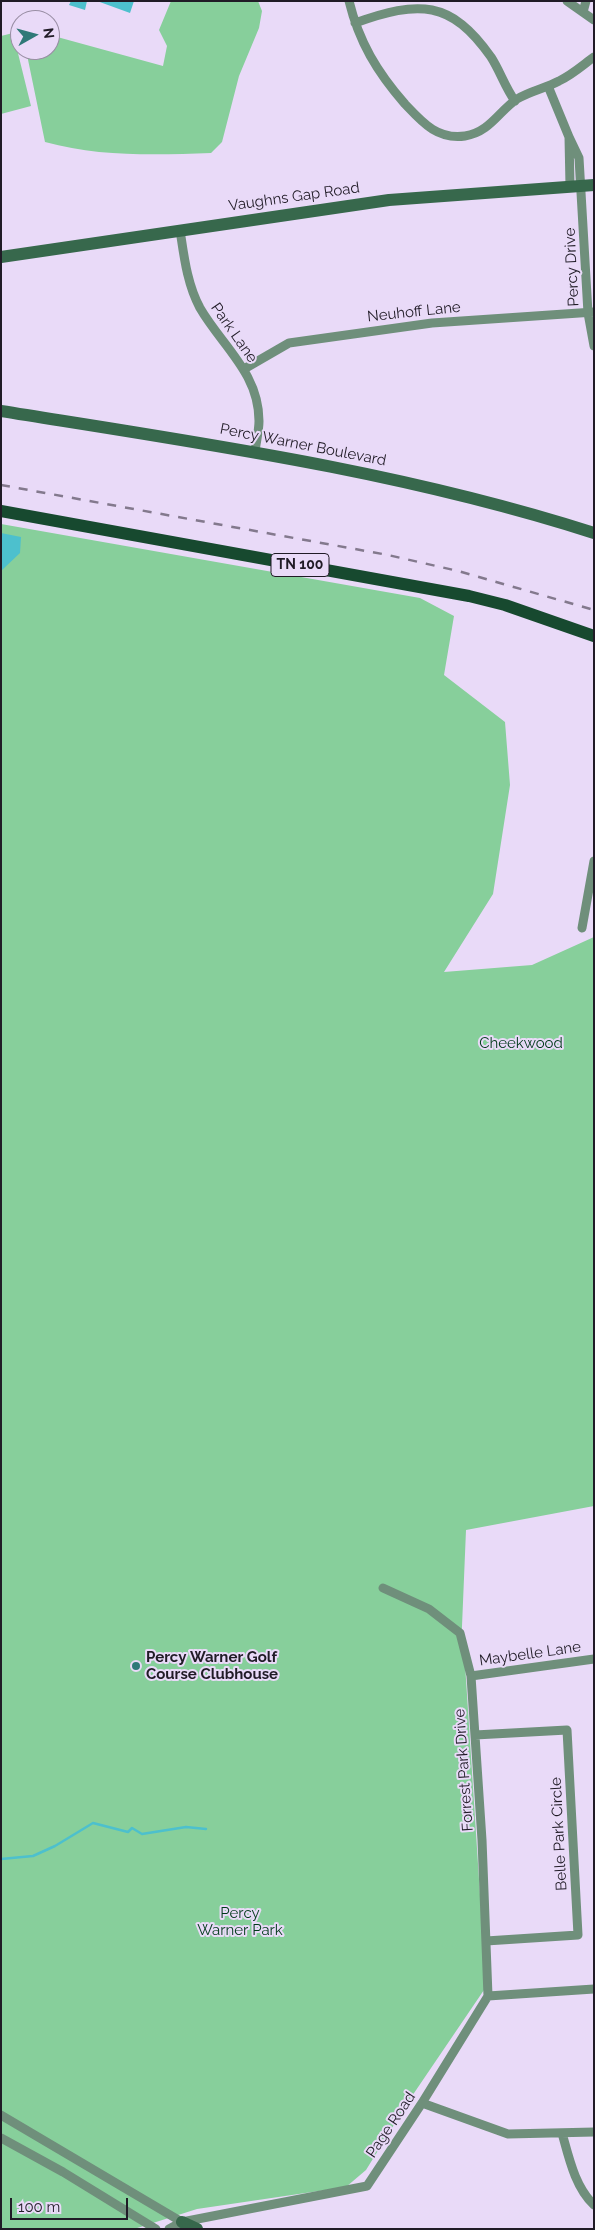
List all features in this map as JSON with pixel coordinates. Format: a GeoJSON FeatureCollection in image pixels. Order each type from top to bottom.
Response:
{"type":"FeatureCollection","features":[{"type":"Feature","properties":{"kind":"main road","name":"TN 100"},"geometry":{"type":"LineString","coordinates":[[1,511],[469,596],[505,605],[594,636]]}},
{"type":"Feature","properties":{"kind":"street"},"geometry":{"type":"LineString","coordinates":[[349,1],[365,50],[385,81],[421,122],[438,133],[455,136],[474,134],[489,125],[515,101],[567,77],[594,57]]}},
{"type":"Feature","properties":{"kind":"street"},"geometry":{"type":"LineString","coordinates":[[567,1],[594,20]]}},
{"type":"Feature","properties":{"kind":"street"},"geometry":{"type":"LineString","coordinates":[[583,12],[586,1]]}},
{"type":"Feature","properties":{"kind":"street"},"geometry":{"type":"LineString","coordinates":[[355,23],[405,6],[430,4],[441,7],[462,21],[488,52],[515,101]]}},
{"type":"Feature","properties":{"kind":"street","name":"Percy Drive"},"geometry":{"type":"LineString","coordinates":[[548,86],[569,137],[582,186],[594,346]]}},
{"type":"Feature","properties":{"kind":"street","name":"Vaughns Gap Road"},"geometry":{"type":"LineString","coordinates":[[1,257],[389,200],[582,186]]}},
{"type":"Feature","properties":{"kind":"street","name":"Park Lane"},"geometry":{"type":"LineString","coordinates":[[180,230],[186,270],[199,306],[219,339],[244,369],[255,393],[259,421],[254,452]]}},
{"type":"Feature","properties":{"kind":"street","name":"Neuhoff Lane"},"geometry":{"type":"LineString","coordinates":[[244,369],[289,343],[432,323],[591,312]]}},
{"type":"Feature","properties":{"kind":"street","name":"Percy Warner Boulevard"},"geometry":{"type":"LineString","coordinates":[[1,411],[254,452],[406,481],[594,533]]}},
{"type":"Feature","properties":{"kind":"street"},"geometry":{"type":"LineString","coordinates":[[582,928],[594,861]]}},
{"type":"Feature","properties":{"kind":"street","name":"Forrest Park Drive"},"geometry":{"type":"LineString","coordinates":[[384,1588],[429,1609],[460,1633],[471,1676],[488,1996]]}},
{"type":"Feature","properties":{"kind":"street","name":"Maybelle Lane"},"geometry":{"type":"LineString","coordinates":[[471,1676],[594,1659]]}},
{"type":"Feature","properties":{"kind":"street","name":"Belle Park Circle"},"geometry":{"type":"LineString","coordinates":[[475,1735],[567,1730],[578,1935],[486,1941]]}},
{"type":"Feature","properties":{"kind":"street"},"geometry":{"type":"LineString","coordinates":[[488,1996],[594,1989]]}},
{"type":"Feature","properties":{"kind":"street","name":"Page Road"},"geometry":{"type":"LineString","coordinates":[[169,2229],[182,2222],[367,2186],[422,2103],[488,1996]]}},
{"type":"Feature","properties":{"kind":"street"},"geometry":{"type":"LineString","coordinates":[[422,2103],[508,2134],[594,2132]]}},
{"type":"Feature","properties":{"kind":"street"},"geometry":{"type":"LineString","coordinates":[[1,2115],[197,2229]]}},
{"type":"Feature","properties":{"kind":"street"},"geometry":{"type":"LineString","coordinates":[[562,2133],[574,2174],[588,2200],[594,2205]]}},
{"type":"Feature","properties":{"kind":"street"},"geometry":{"type":"LineString","coordinates":[[1,2138],[62,2172],[156,2229]]}},
{"type":"Feature","properties":{"kind":"green space"},"geometry":{"type":"Polygon","coordinates":[[[171,1],[258,1],[262,11],[259,28],[239,76],[222,142],[211,153],[107,153],[45,142],[28,60],[60,60],[60,38],[163,66],[167,46],[159,30],[171,1]]]}},
{"type":"Feature","properties":{"kind":"green space"},"geometry":{"type":"Polygon","coordinates":[[[10,34],[10,60],[20,60],[31,106],[1,114],[1,36],[10,34]]]}},
{"type":"Feature","properties":{"kind":"green space","name":"Percy Warner Park"},"geometry":{"type":"Polygon","coordinates":[[[1,524],[420,598],[454,616],[444,675],[505,722],[510,785],[493,894],[444,972],[532,965],[594,937],[594,1506],[466,1530],[461,1650],[465,1664],[486,1987],[410,2099],[366,2170],[346,2187],[197,2209],[134,2229],[1,2229],[1,524]]]}},
{"type":"Feature","properties":{"kind":"water"},"geometry":{"type":"Polygon","coordinates":[[[71,1],[87,1],[85,10],[69,5],[71,1]]]}},
{"type":"Feature","properties":{"kind":"water"},"geometry":{"type":"Polygon","coordinates":[[[97,1],[134,1],[130,13],[97,1]]]}},
{"type":"Feature","properties":{"kind":"water"},"geometry":{"type":"Polygon","coordinates":[[[1,533],[21,537],[20,553],[1,571],[1,533]]]}},
{"type":"Feature","properties":{"kind":"waterway"},"geometry":{"type":"LineString","coordinates":[[1,1859],[33,1856],[55,1846],[93,1823],[128,1832],[132,1828],[142,1834],[186,1827],[206,1829]]}},
{"type":"Feature","properties":{"kind":"railway"},"geometry":{"type":"LineString","coordinates":[[1,485],[388,555],[458,571],[594,610]]}},
{"type":"Feature","properties":{"kind":"place","name":"Percy Warner Golf Course Clubhouse"},"geometry":{"type":"Point","coordinates":[136,1666]}},
{"type":"Feature","properties":{"kind":"park label","name":"Cheekwood"},"geometry":{"type":"Point","coordinates":[521,1043]}}]}
